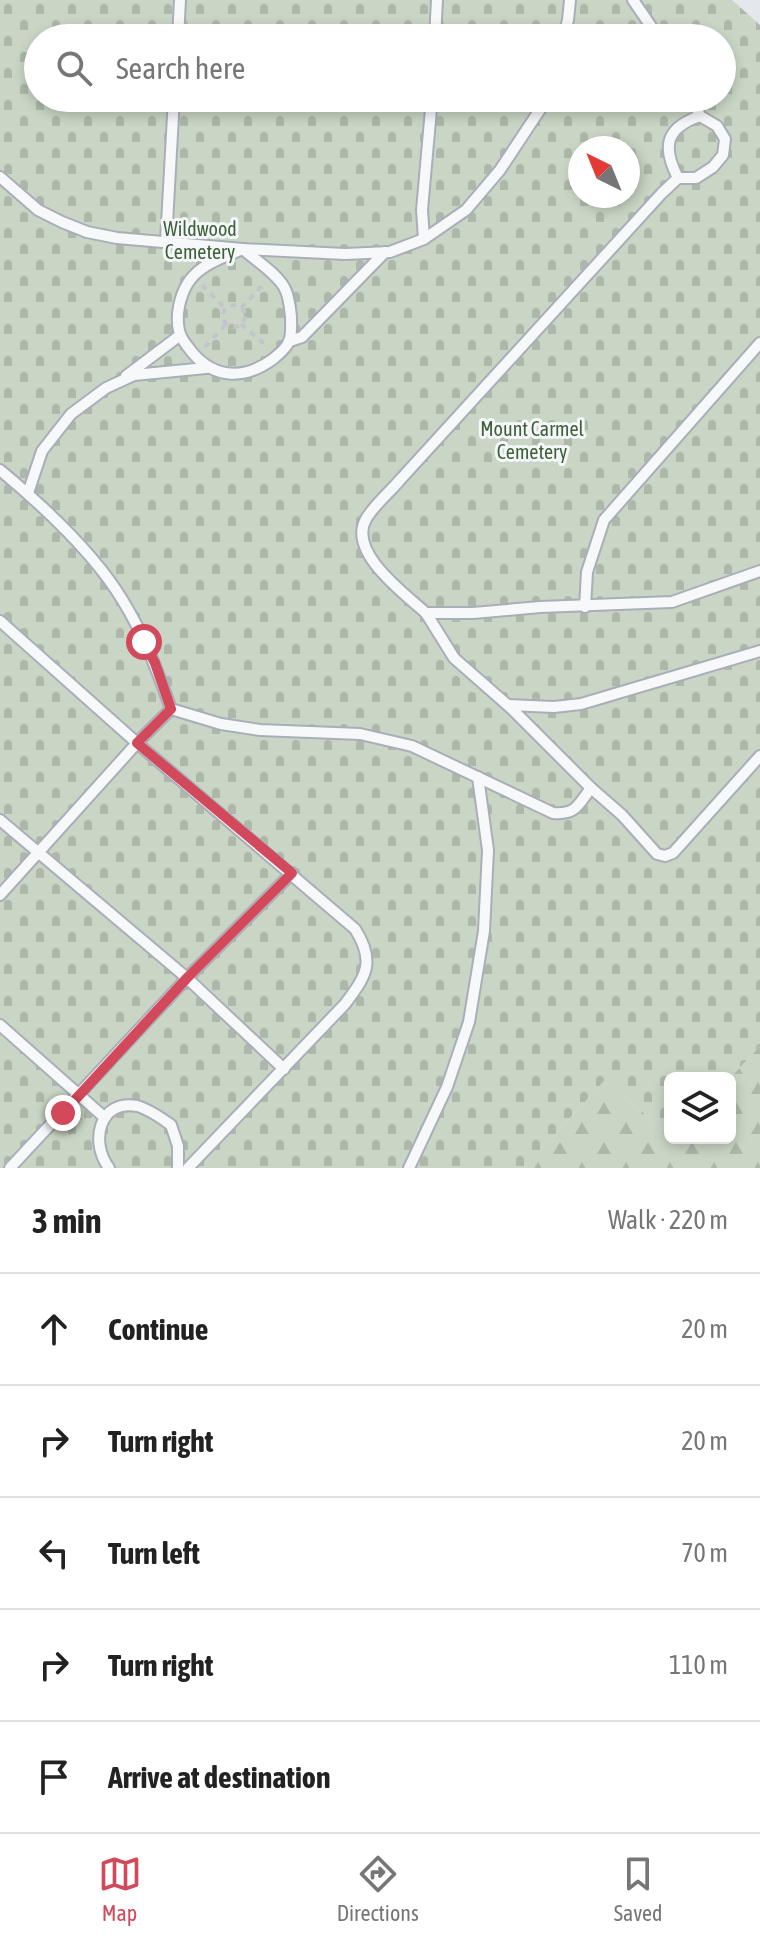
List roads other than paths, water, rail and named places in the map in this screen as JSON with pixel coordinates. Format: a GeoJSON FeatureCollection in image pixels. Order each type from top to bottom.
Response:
{"type":"FeatureCollection","features":[{"type":"Feature","properties":{"kind":"lane"},"geometry":{"type":"LineString","coordinates":[[179,24],[180,0]]}},
{"type":"Feature","properties":{"kind":"lane"},"geometry":{"type":"LineString","coordinates":[[436,24],[437,0]]}},
{"type":"Feature","properties":{"kind":"lane"},"geometry":{"type":"LineString","coordinates":[[567,24],[570,0]]}},
{"type":"Feature","properties":{"kind":"lane"},"geometry":{"type":"LineString","coordinates":[[633,0],[649,24]]}},
{"type":"Feature","properties":{"kind":"lane"},"geometry":{"type":"LineString","coordinates":[[166,241],[173,112]]}},
{"type":"Feature","properties":{"kind":"lane"},"geometry":{"type":"LineString","coordinates":[[424,239],[422,210],[431,112]]}},
{"type":"Feature","properties":{"kind":"lane"},"geometry":{"type":"LineString","coordinates":[[0,177],[38,210],[87,232],[117,238],[243,249],[345,254],[385,252],[424,239],[466,210],[500,170],[538,112]]}},
{"type":"Feature","properties":{"kind":"lane"},"geometry":{"type":"LineString","coordinates":[[698,112],[717,126],[725,139],[723,155],[713,167],[696,178],[678,178],[365,520],[362,534],[365,548],[375,565],[426,613],[454,658],[508,705],[622,815],[650,848],[665,856],[673,853],[760,756]]}},
{"type":"Feature","properties":{"kind":"lane"},"geometry":{"type":"LineString","coordinates":[[678,178],[670,163],[667,145],[674,130],[700,116]]}},
{"type":"Feature","properties":{"kind":"lane"},"geometry":{"type":"LineString","coordinates":[[243,249],[285,288],[290,304],[290,341]]}},
{"type":"Feature","properties":{"kind":"lane"},"geometry":{"type":"LineString","coordinates":[[206,368],[179,336],[179,309],[184,290],[192,276],[206,263],[243,249]]}},
{"type":"Feature","properties":{"kind":"lane"},"geometry":{"type":"LineString","coordinates":[[28,493],[42,451],[71,414],[106,388],[134,375],[206,368],[224,373],[243,373],[260,368],[277,356],[290,341],[302,337],[385,252]]}},
{"type":"Feature","properties":{"kind":"lane"},"geometry":{"type":"LineString","coordinates":[[119,382],[179,336]]}},
{"type":"Feature","properties":{"kind":"lane"},"geometry":{"type":"LineString","coordinates":[[585,607],[587,572],[604,520],[760,343]]}},
{"type":"Feature","properties":{"kind":"lane"},"geometry":{"type":"LineString","coordinates":[[0,470],[28,493],[79,545],[123,600],[155,663],[171,709]]}},
{"type":"Feature","properties":{"kind":"lane"},"geometry":{"type":"LineString","coordinates":[[426,613],[672,602],[760,571]]}},
{"type":"Feature","properties":{"kind":"lane"},"geometry":{"type":"LineString","coordinates":[[0,621],[137,743],[292,873],[355,929],[365,945],[365,976],[345,1004],[188,1168]]}},
{"type":"Feature","properties":{"kind":"lane"},"geometry":{"type":"LineString","coordinates":[[508,705],[554,707],[581,704],[760,651]]}},
{"type":"Feature","properties":{"kind":"lane"},"geometry":{"type":"LineString","coordinates":[[0,895],[171,709]]}},
{"type":"Feature","properties":{"kind":"lane"},"geometry":{"type":"LineString","coordinates":[[171,709],[221,724],[260,730],[360,734],[412,746],[553,813],[566,814],[575,809],[591,788]]}},
{"type":"Feature","properties":{"kind":"lane"},"geometry":{"type":"LineString","coordinates":[[409,1168],[447,1087],[469,1022],[484,931],[488,850],[478,777]]}},
{"type":"Feature","properties":{"kind":"lane"},"geometry":{"type":"LineString","coordinates":[[0,820],[187,978],[284,1069]]}},
{"type":"Feature","properties":{"kind":"lane"},"geometry":{"type":"LineString","coordinates":[[10,1168],[187,978],[292,873]]}},
{"type":"Feature","properties":{"kind":"lane"},"geometry":{"type":"LineString","coordinates":[[0,1025],[104,1117]]}},
{"type":"Feature","properties":{"kind":"lane"},"geometry":{"type":"LineString","coordinates":[[109,1168],[102,1159],[97,1140],[104,1117],[116,1109],[135,1106],[171,1125],[178,1146],[178,1168]]}},
{"type":"Feature","properties":{"kind":"park label","name":"Wildwood Cemetery"},"geometry":{"type":"Point","coordinates":[200,240]}},
{"type":"Feature","properties":{"kind":"park label","name":"Mount Carmel Cemetery"},"geometry":{"type":"Point","coordinates":[532,440]}}]}
